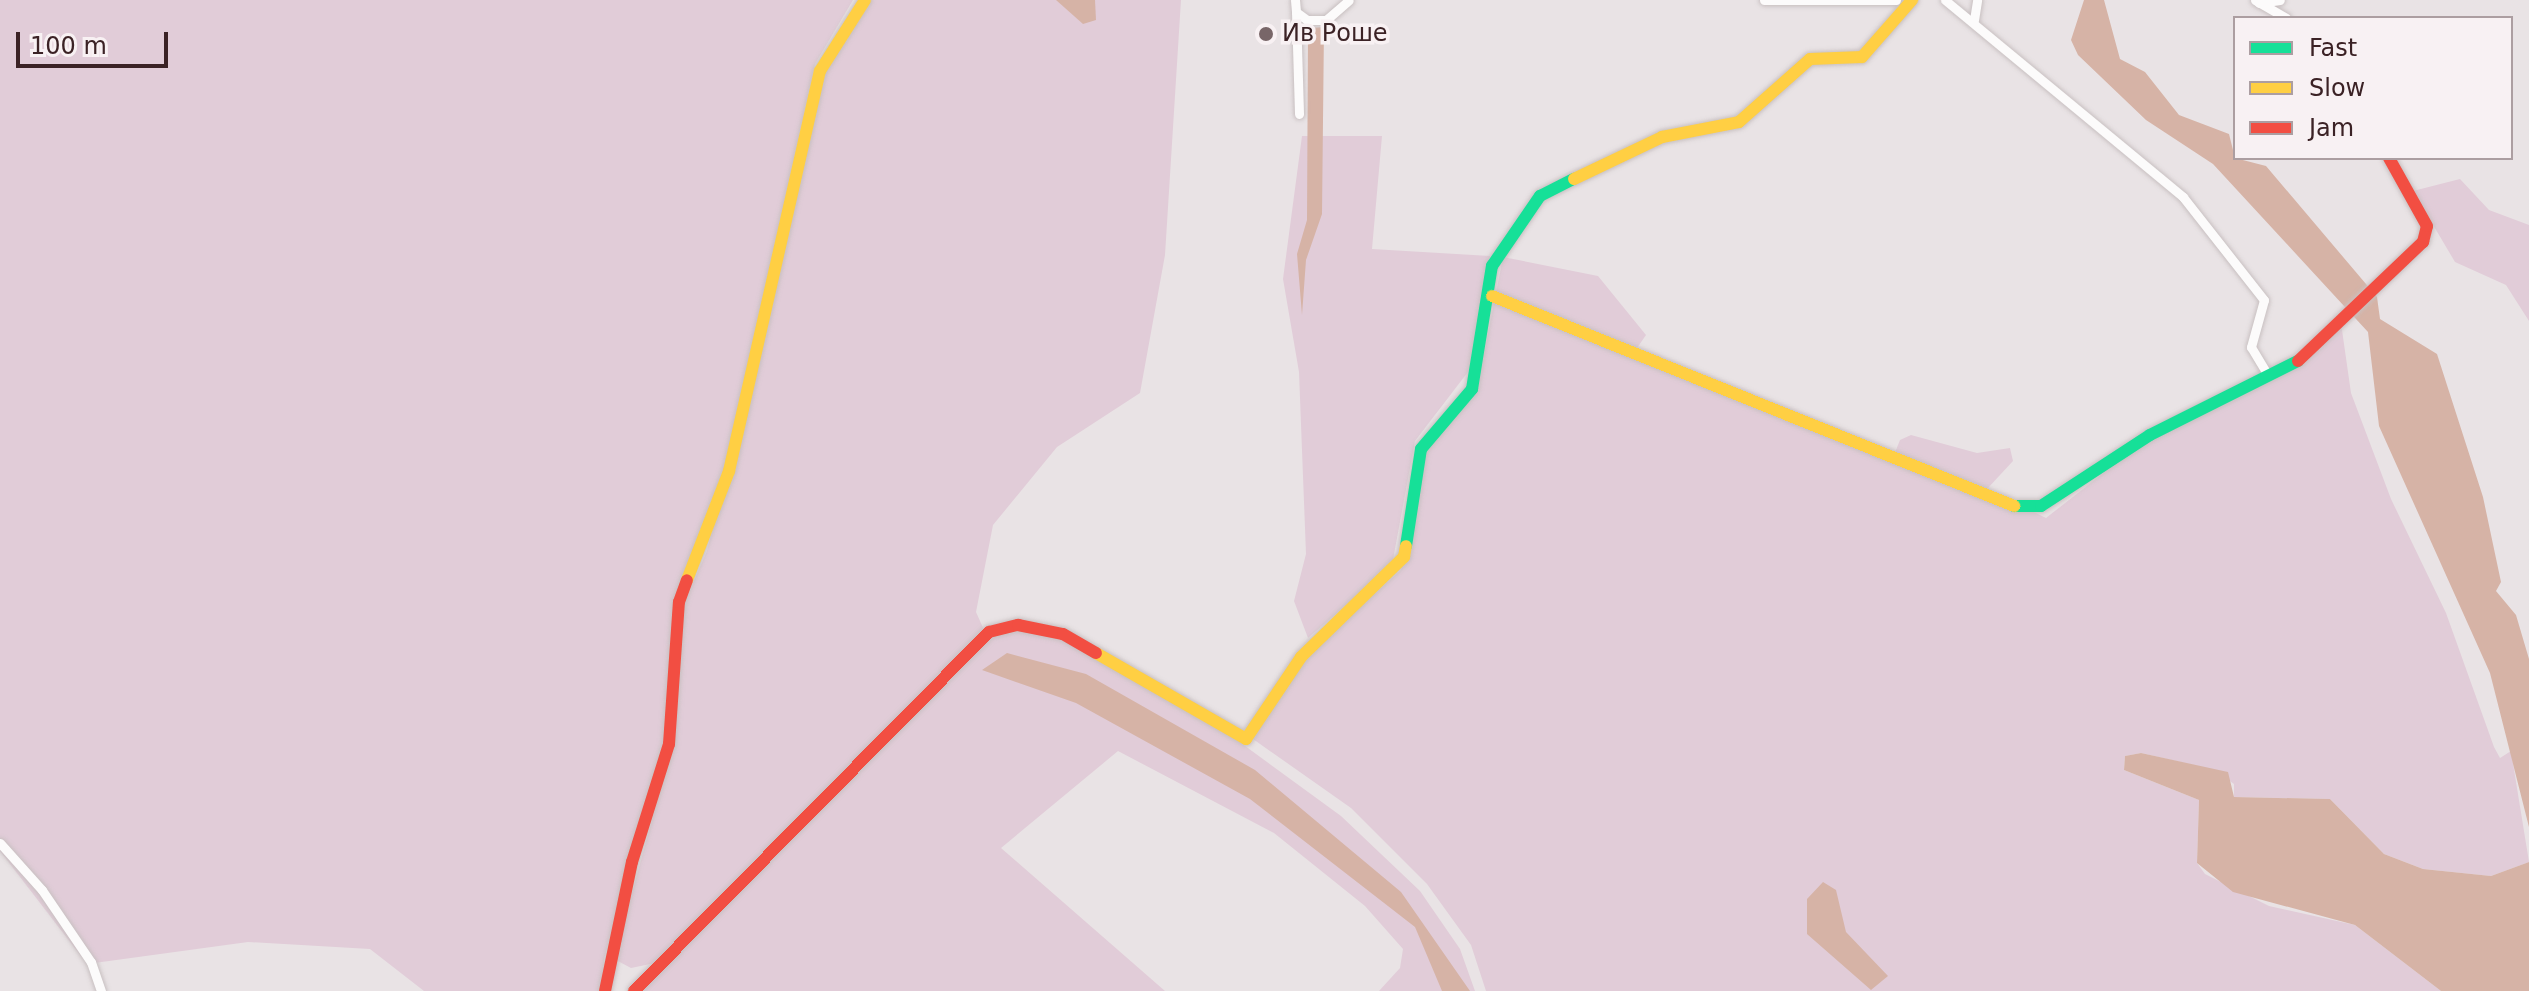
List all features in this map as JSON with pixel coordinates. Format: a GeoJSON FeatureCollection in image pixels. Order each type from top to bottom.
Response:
{"type":"FeatureCollection","features":[{"type":"Feature","properties":{"kind":"street"},"geometry":{"type":"LineString","coordinates":[[605,991],[632,862],[669,744],[679,602],[729,471],[820,71],[865,0]]}},
{"type":"Feature","properties":{"kind":"street"},"geometry":{"type":"LineString","coordinates":[[1295,0],[1299,114]]}},
{"type":"Feature","properties":{"kind":"street"},"geometry":{"type":"LineString","coordinates":[[1296,12],[1326,20],[1349,0]]}},
{"type":"Feature","properties":{"kind":"street"},"geometry":{"type":"LineString","coordinates":[[1764,0],[1896,0]]}},
{"type":"Feature","properties":{"kind":"street"},"geometry":{"type":"LineString","coordinates":[[634,991],[989,632],[1018,625],[1063,634],[1246,739],[1301,657],[1404,557],[1421,449],[1472,389],[1492,296],[1492,266],[1540,196],[1662,137],[1739,122],[1810,59],[1862,57],[1912,0]]}},
{"type":"Feature","properties":{"kind":"street"},"geometry":{"type":"LineString","coordinates":[[1945,0],[1974,20],[2183,197],[2258,286],[2264,300],[2251,347],[2268,375]]}},
{"type":"Feature","properties":{"kind":"street"},"geometry":{"type":"LineString","coordinates":[[1974,20],[1977,0]]}},
{"type":"Feature","properties":{"kind":"street"},"geometry":{"type":"LineString","coordinates":[[2257,1],[2280,0]]}},
{"type":"Feature","properties":{"kind":"street"},"geometry":{"type":"LineString","coordinates":[[2257,1],[2283,16]]}},
{"type":"Feature","properties":{"kind":"street"},"geometry":{"type":"LineString","coordinates":[[1492,296],[2014,506],[2059,499],[2150,435],[2309,355],[2327,329],[2429,234],[2390,160]]}},
{"type":"Feature","properties":{"kind":"street"},"geometry":{"type":"LineString","coordinates":[[0,843],[42,890],[91,962],[101,991]]}},
{"type":"Feature","properties":{"kind":"shaded area"},"geometry":{"type":"Polygon","coordinates":[[[0,0],[853,0],[815,64],[724,470],[685,580],[672,712],[604,959],[602,991],[424,991],[370,949],[248,942],[87,964],[0,851],[0,0]]]}},
{"type":"Feature","properties":{"kind":"shaded area"},"geometry":{"type":"Polygon","coordinates":[[[871,0],[1181,0],[1165,255],[1140,393],[1057,447],[993,525],[976,612],[984,630],[655,963],[631,968],[614,959],[672,747],[681,611],[707,551],[825,74],[871,0]]]}},
{"type":"Feature","properties":{"kind":"shaded area"},"geometry":{"type":"Polygon","coordinates":[[[1056,0],[1095,0],[1096,20],[1083,24],[1056,0]]]}},
{"type":"Feature","properties":{"kind":"shaded area"},"geometry":{"type":"Polygon","coordinates":[[[2084,0],[2104,0],[2120,59],[2145,72],[2179,115],[2229,134],[2233,160],[2266,166],[2377,297],[2380,319],[2437,354],[2483,497],[2501,582],[2496,591],[2516,615],[2529,659],[2529,827],[2490,673],[2379,426],[2368,332],[2213,164],[2146,120],[2078,55],[2071,40],[2084,0]]]}},
{"type":"Feature","properties":{"kind":"shaded area"},"geometry":{"type":"Polygon","coordinates":[[[1324,27],[1322,214],[1306,260],[1302,315],[1297,254],[1307,220],[1308,28],[1324,27]]]}},
{"type":"Feature","properties":{"kind":"shaded area"},"geometry":{"type":"Polygon","coordinates":[[[1302,136],[1382,136],[1372,249],[1490,256],[1471,368],[1415,441],[1392,565],[1308,638],[1294,601],[1306,554],[1299,372],[1283,279],[1302,136]]]}},
{"type":"Feature","properties":{"kind":"shaded area"},"geometry":{"type":"Polygon","coordinates":[[[2460,179],[2489,210],[2529,225],[2529,321],[2506,285],[2455,262],[2413,191],[2460,179]]]}},
{"type":"Feature","properties":{"kind":"shaded area"},"geometry":{"type":"Polygon","coordinates":[[[1503,257],[1598,276],[1646,335],[1635,351],[1894,455],[1900,440],[1911,435],[1977,453],[2010,448],[2013,461],[1987,489],[2046,518],[2143,442],[2310,356],[2341,323],[2351,393],[2391,499],[2446,613],[2494,747],[2500,758],[2511,751],[2529,862],[2491,876],[2423,869],[2384,854],[2330,799],[2234,797],[2234,784],[2215,770],[2141,753],[2125,756],[2124,770],[2199,800],[2197,863],[2205,874],[2269,906],[2355,925],[2441,991],[1486,991],[1471,945],[1427,884],[1351,808],[1253,739],[1302,660],[1401,570],[1422,446],[1477,390],[1503,257]]]}},
{"type":"Feature","properties":{"kind":"shaded area"},"geometry":{"type":"Polygon","coordinates":[[[1020,631],[1062,637],[1241,743],[1341,816],[1420,891],[1460,949],[1475,991],[1379,991],[1400,968],[1403,949],[1365,906],[1274,833],[1118,751],[1001,848],[1165,991],[639,991],[989,638],[1020,631]]]}},
{"type":"Feature","properties":{"kind":"shaded area"},"geometry":{"type":"Polygon","coordinates":[[[1007,653],[1086,674],[1255,770],[1401,892],[1470,991],[1442,991],[1415,927],[1250,799],[1076,703],[982,670],[1007,653]]]}},
{"type":"Feature","properties":{"kind":"shaded area"},"geometry":{"type":"Polygon","coordinates":[[[2141,753],[2228,772],[2234,797],[2330,799],[2384,854],[2423,869],[2491,876],[2529,862],[2529,991],[2441,991],[2355,925],[2233,892],[2197,863],[2199,800],[2124,770],[2125,756],[2141,753]]]}},
{"type":"Feature","properties":{"kind":"shaded area"},"geometry":{"type":"Polygon","coordinates":[[[1823,882],[1836,890],[1846,932],[1888,976],[1871,990],[1807,934],[1807,899],[1823,882]]]}},
{"type":"Feature","properties":{"kind":"traffic: fast"},"geometry":{"type":"LineString","coordinates":[[1406,546],[1421,449],[1472,389],[1492,266],[1540,196],[1574,179]]}},
{"type":"Feature","properties":{"kind":"traffic: fast"},"geometry":{"type":"LineString","coordinates":[[2014,506],[2041,506],[2150,435],[2298,361]]}},
{"type":"Feature","properties":{"kind":"traffic: slow"},"geometry":{"type":"LineString","coordinates":[[687,580],[729,471],[820,71],[865,0]]}},
{"type":"Feature","properties":{"kind":"traffic: slow"},"geometry":{"type":"LineString","coordinates":[[1574,179],[1662,137],[1739,122],[1810,59],[1862,57],[1912,0]]}},
{"type":"Feature","properties":{"kind":"traffic: slow"},"geometry":{"type":"LineString","coordinates":[[1492,296],[2014,506]]}},
{"type":"Feature","properties":{"kind":"traffic: slow"},"geometry":{"type":"LineString","coordinates":[[1096,653],[1246,739],[1301,657],[1404,557],[1406,546]]}},
{"type":"Feature","properties":{"kind":"traffic: jam"},"geometry":{"type":"LineString","coordinates":[[2298,361],[2423,242],[2427,226],[2390,160]]}},
{"type":"Feature","properties":{"kind":"traffic: jam"},"geometry":{"type":"LineString","coordinates":[[605,991],[632,862],[669,744],[679,602],[687,580]]}},
{"type":"Feature","properties":{"kind":"traffic: jam"},"geometry":{"type":"LineString","coordinates":[[634,991],[989,632],[1018,625],[1063,634],[1096,653]]}},
{"type":"Feature","properties":{"kind":"place","name":"Ив Роше"},"geometry":{"type":"Point","coordinates":[1266,34]}}]}
